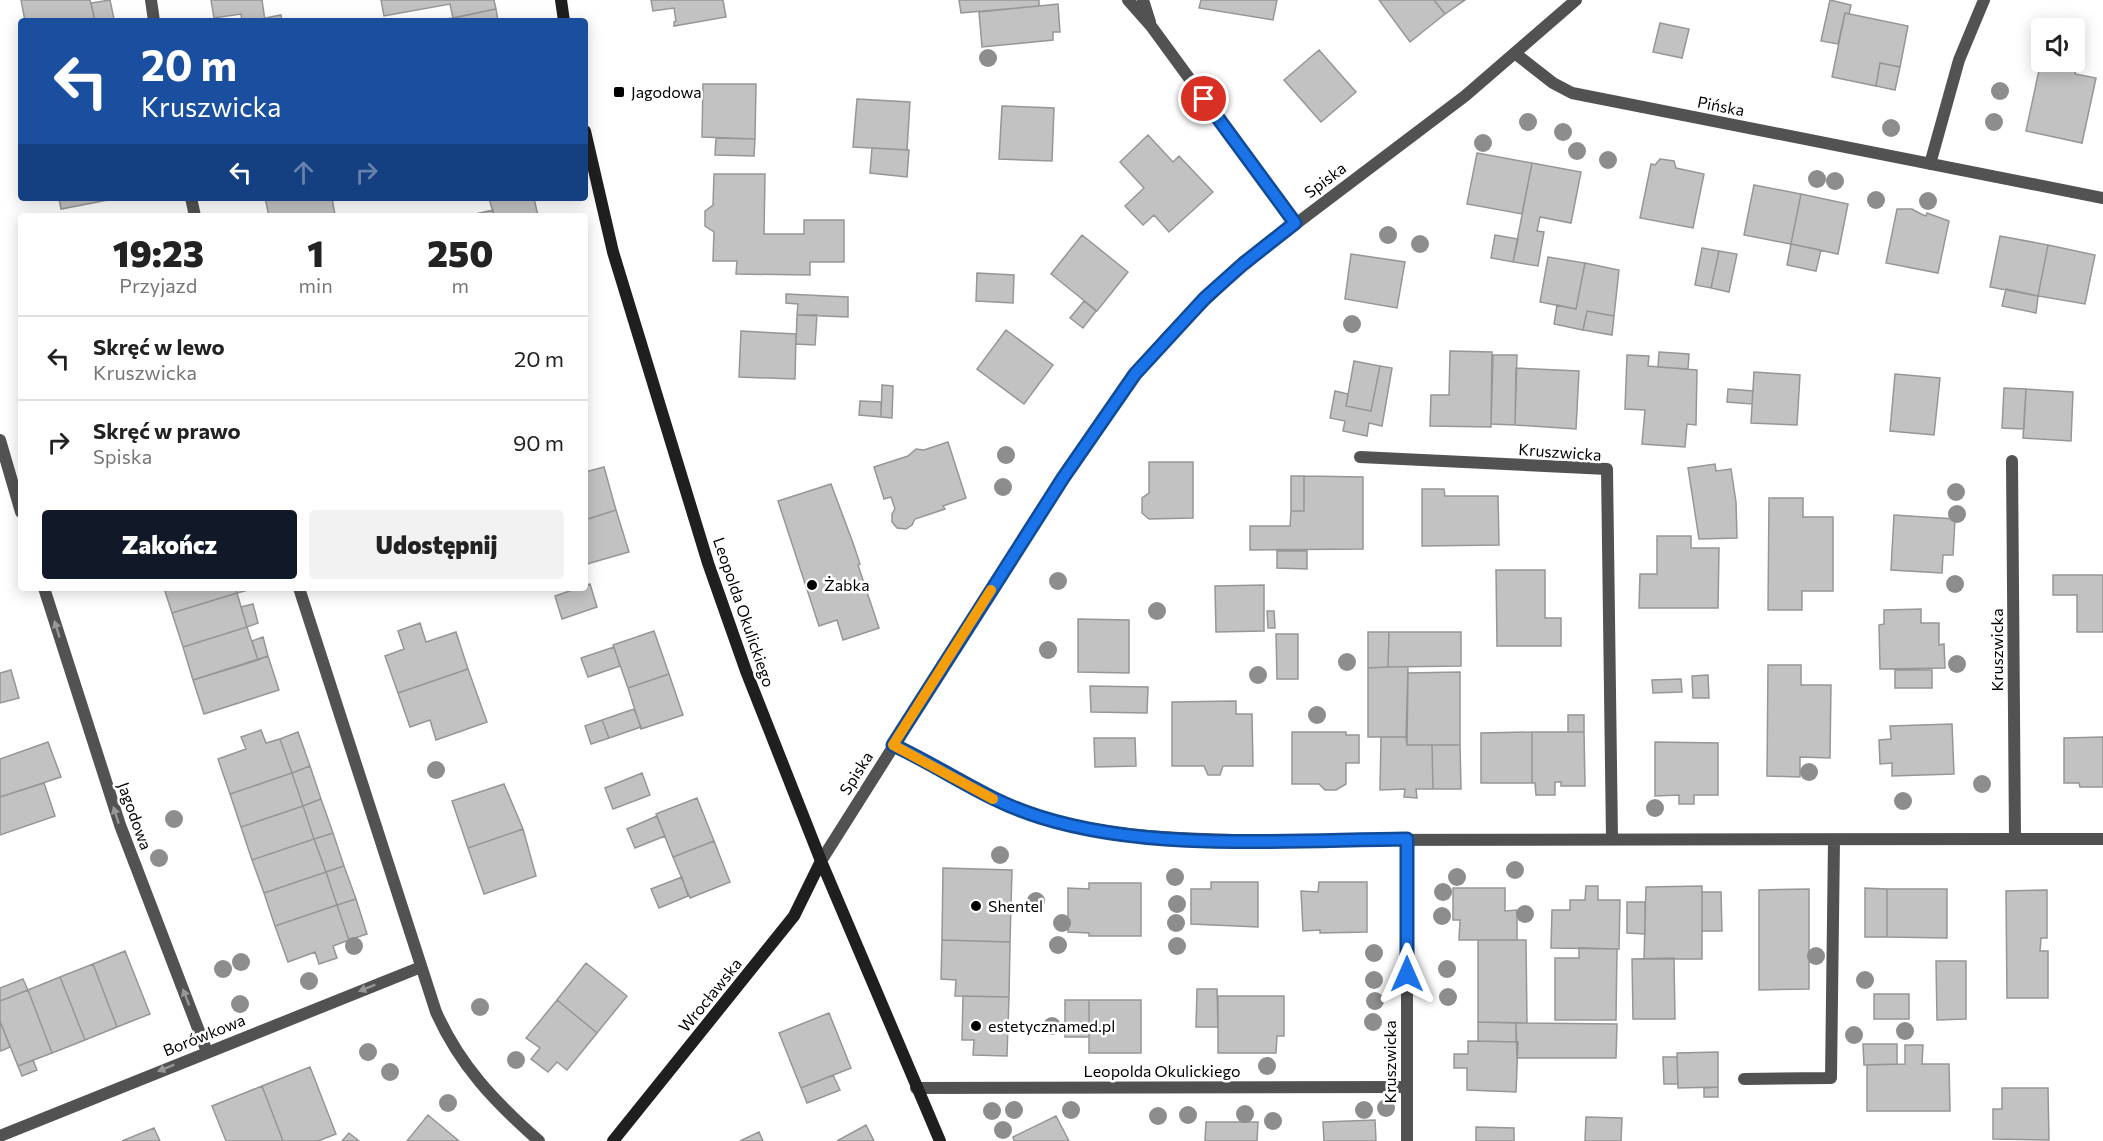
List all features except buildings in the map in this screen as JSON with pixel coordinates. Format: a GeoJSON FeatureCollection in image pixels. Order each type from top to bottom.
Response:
{"type":"FeatureCollection","features":[{"type":"Feature","properties":{"kind":"street"},"geometry":{"type":"LineString","coordinates":[[151,0],[154,18]]}},
{"type":"Feature","properties":{"kind":"street"},"geometry":{"type":"LineString","coordinates":[[561,0],[564,18]]}},
{"type":"Feature","properties":{"kind":"street"},"geometry":{"type":"LineString","coordinates":[[1128,0],[1151,26],[1295,223]]}},
{"type":"Feature","properties":{"kind":"street"},"geometry":{"type":"LineString","coordinates":[[1143,0],[1151,26]]}},
{"type":"Feature","properties":{"kind":"street","name":"Spiska"},"geometry":{"type":"LineString","coordinates":[[821,861],[1063,478],[1135,374],[1205,298],[1243,264],[1465,96],[1576,0]]}},
{"type":"Feature","properties":{"kind":"street"},"geometry":{"type":"LineString","coordinates":[[1930,164],[1959,60],[1984,0]]}},
{"type":"Feature","properties":{"kind":"street","name":"Pińska"},"geometry":{"type":"LineString","coordinates":[[1516,54],[1553,83],[1572,93],[2103,198]]}},
{"type":"Feature","properties":{"kind":"street","name":"Leopolda Okulickiego"},"geometry":{"type":"LineString","coordinates":[[588,143],[622,285],[708,563],[746,671],[821,861],[940,1141]]}},
{"type":"Feature","properties":{"kind":"street"},"geometry":{"type":"LineString","coordinates":[[0,440],[18,502]]}},
{"type":"Feature","properties":{"kind":"street","name":"Kruszwicka"},"geometry":{"type":"LineString","coordinates":[[1360,457],[1607,469],[1612,838]]}},
{"type":"Feature","properties":{"kind":"street","name":"Kruszwicka"},"geometry":{"type":"LineString","coordinates":[[2012,461],[2015,839]]}},
{"type":"Feature","properties":{"kind":"street","name":"Jagodowa"},"geometry":{"type":"LineString","coordinates":[[45,591],[120,825],[207,1052]]}},
{"type":"Feature","properties":{"kind":"street"},"geometry":{"type":"LineString","coordinates":[[299,591],[436,1012],[459,1058],[483,1088],[539,1141]]}},
{"type":"Feature","properties":{"kind":"street"},"geometry":{"type":"LineString","coordinates":[[893,745],[990,797],[1039,817],[1134,837],[1176,839],[2103,839]]}},
{"type":"Feature","properties":{"kind":"street","name":"Kruszwicka"},"geometry":{"type":"LineString","coordinates":[[1407,839],[1407,1141]]}},
{"type":"Feature","properties":{"kind":"street"},"geometry":{"type":"LineString","coordinates":[[1744,1079],[1831,1078],[1834,840]]}},
{"type":"Feature","properties":{"kind":"street","name":"Wrocławska"},"geometry":{"type":"LineString","coordinates":[[613,1141],[794,916],[821,861]]}},
{"type":"Feature","properties":{"kind":"street","name":"Borówkowa"},"geometry":{"type":"LineString","coordinates":[[0,1136],[421,967]]}},
{"type":"Feature","properties":{"kind":"street","name":"Leopolda Okulickiego"},"geometry":{"type":"LineString","coordinates":[[916,1088],[1407,1088]]}},
{"type":"Feature","properties":{"kind":"slow traffic"},"geometry":{"type":"LineString","coordinates":[[991,590],[893,745],[993,799]]}},
{"type":"Feature","properties":{"kind":"place","name":"Jagodowa"},"geometry":{"type":"Point","coordinates":[619,92]}},
{"type":"Feature","properties":{"kind":"place","name":"Żabka"},"geometry":{"type":"Point","coordinates":[812,585]}},
{"type":"Feature","properties":{"kind":"place","name":"Shentel"},"geometry":{"type":"Point","coordinates":[976,906]}},
{"type":"Feature","properties":{"kind":"place","name":"estetycznamed.pl"},"geometry":{"type":"Point","coordinates":[976,1026]}},
{"type":"Feature","properties":{"kind":"route"},"geometry":{"type":"LineString","coordinates":[[1204,99],[1295,223],[1205,298],[1135,374],[1063,478],[893,745],[990,797],[1039,817],[1097,831],[1134,837],[1176,839],[1407,839],[1407,974]]}}]}
